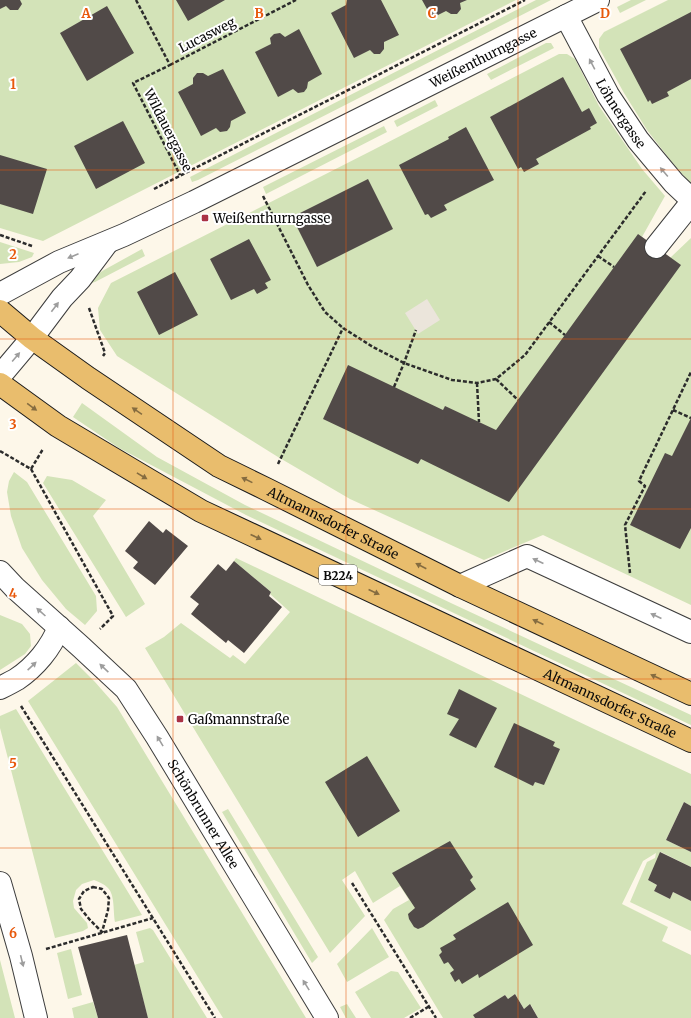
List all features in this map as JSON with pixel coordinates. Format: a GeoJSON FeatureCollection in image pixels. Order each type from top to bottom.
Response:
{"type":"FeatureCollection","features":[{"type":"Feature","properties":{"kind":"main road","name":"Altmannsdorfer Straße"},"geometry":{"type":"LineString","coordinates":[[0,311],[32,338],[88,378],[218,466],[460,586],[691,694]]}},
{"type":"Feature","properties":{"kind":"main road","name":"Altmannsdorfer Straße"},"geometry":{"type":"LineString","coordinates":[[0,384],[58,426],[201,511],[691,741]]}},
{"type":"Feature","properties":{"kind":"street","name":"Weißenthurngasse"},"geometry":{"type":"LineString","coordinates":[[0,294],[59,262],[124,235],[194,202],[598,0]]}},
{"type":"Feature","properties":{"kind":"street","name":"Löhnergasse"},"geometry":{"type":"LineString","coordinates":[[566,16],[608,94],[638,140],[674,183],[691,199]]}},
{"type":"Feature","properties":{"kind":"street"},"geometry":{"type":"LineString","coordinates":[[656,247],[691,203]]}},
{"type":"Feature","properties":{"kind":"street"},"geometry":{"type":"LineString","coordinates":[[0,376],[32,338],[62,298],[80,279],[109,241]]}},
{"type":"Feature","properties":{"kind":"street"},"geometry":{"type":"LineString","coordinates":[[460,586],[527,556],[691,632]]}},
{"type":"Feature","properties":{"kind":"street","name":"Schönbrunner Allee"},"geometry":{"type":"LineString","coordinates":[[0,572],[7,589],[59,627],[126,689],[327,1018]]}},
{"type":"Feature","properties":{"kind":"street"},"geometry":{"type":"LineString","coordinates":[[0,688],[17,678],[34,665],[55,637],[59,627]]}},
{"type":"Feature","properties":{"kind":"street"},"geometry":{"type":"LineString","coordinates":[[0,883],[21,956],[36,1018]]}},
{"type":"Feature","properties":{"kind":"path"},"geometry":{"type":"LineString","coordinates":[[136,0],[170,65]]}},
{"type":"Feature","properties":{"kind":"path","name":"Lucasweg"},"geometry":{"type":"LineString","coordinates":[[170,65],[296,0]]}},
{"type":"Feature","properties":{"kind":"path"},"geometry":{"type":"LineString","coordinates":[[152,190],[525,0]]}},
{"type":"Feature","properties":{"kind":"path","name":"Wildauergasse"},"geometry":{"type":"LineString","coordinates":[[170,65],[133,83],[194,202]]}},
{"type":"Feature","properties":{"kind":"path"},"geometry":{"type":"LineString","coordinates":[[251,173],[308,286],[325,312],[343,328],[404,363],[452,380],[478,383],[496,379],[525,355],[662,169]]}},
{"type":"Feature","properties":{"kind":"path"},"geometry":{"type":"LineString","coordinates":[[598,256],[614,267]]}},
{"type":"Feature","properties":{"kind":"path"},"geometry":{"type":"LineString","coordinates":[[548,322],[565,335]]}},
{"type":"Feature","properties":{"kind":"path"},"geometry":{"type":"LineString","coordinates":[[266,489],[343,328]]}},
{"type":"Feature","properties":{"kind":"path"},"geometry":{"type":"LineString","coordinates":[[394,387],[416,330]]}},
{"type":"Feature","properties":{"kind":"path"},"geometry":{"type":"LineString","coordinates":[[634,606],[625,525],[647,487],[639,481],[691,372]]}},
{"type":"Feature","properties":{"kind":"path"},"geometry":{"type":"LineString","coordinates":[[496,379],[518,400]]}},
{"type":"Feature","properties":{"kind":"path"},"geometry":{"type":"LineString","coordinates":[[478,383],[479,422]]}},
{"type":"Feature","properties":{"kind":"path"},"geometry":{"type":"LineString","coordinates":[[673,410],[691,418]]}},
{"type":"Feature","properties":{"kind":"path"},"geometry":{"type":"LineString","coordinates":[[31,468],[113,616],[81,647]]}},
{"type":"Feature","properties":{"kind":"path"},"geometry":{"type":"LineString","coordinates":[[20,704],[215,1018]]}},
{"type":"Feature","properties":{"kind":"path"},"geometry":{"type":"LineString","coordinates":[[352,883],[436,1018]]}},
{"type":"Feature","properties":{"kind":"path"},"geometry":{"type":"LineString","coordinates":[[93,887],[102,889],[109,898],[108,910],[102,932],[81,909],[79,899],[84,891],[93,887]]}},
{"type":"Feature","properties":{"kind":"path"},"geometry":{"type":"LineString","coordinates":[[21,956],[153,918]]}},
{"type":"Feature","properties":{"kind":"path"},"geometry":{"type":"LineString","coordinates":[[410,1018],[428,1006]]}},
{"type":"Feature","properties":{"kind":"green space"},"geometry":{"type":"Polygon","coordinates":[[[0,0],[516,0],[43,241],[0,228],[0,0]]]}},
{"type":"Feature","properties":{"kind":"green space"},"geometry":{"type":"Polygon","coordinates":[[[536,0],[551,0],[192,182],[190,177],[536,0]]]}},
{"type":"Feature","properties":{"kind":"green space"},"geometry":{"type":"Polygon","coordinates":[[[631,0],[646,0],[620,13],[617,7],[631,0]]]}},
{"type":"Feature","properties":{"kind":"green space"},"geometry":{"type":"Polygon","coordinates":[[[668,0],[691,0],[691,184],[647,130],[599,48],[599,39],[604,32],[668,0]]]}},
{"type":"Feature","properties":{"kind":"green space"},"geometry":{"type":"Polygon","coordinates":[[[546,43],[551,43],[554,48],[491,80],[487,74],[546,43]]]}},
{"type":"Feature","properties":{"kind":"green space"},"geometry":{"type":"Polygon","coordinates":[[[559,54],[567,54],[575,59],[599,106],[642,169],[665,196],[642,237],[670,258],[691,238],[691,605],[543,535],[484,560],[350,499],[278,457],[117,356],[100,330],[98,308],[111,283],[559,54]]]}},
{"type":"Feature","properties":{"kind":"green space"},"geometry":{"type":"Polygon","coordinates":[[[435,100],[438,106],[397,127],[394,121],[435,100]]]}},
{"type":"Feature","properties":{"kind":"green space"},"geometry":{"type":"Polygon","coordinates":[[[384,126],[387,132],[266,194],[263,187],[384,126]]]}},
{"type":"Feature","properties":{"kind":"green space"},"geometry":{"type":"Polygon","coordinates":[[[0,242],[34,253],[32,257],[19,262],[0,264],[0,242]]]}},
{"type":"Feature","properties":{"kind":"green space"},"geometry":{"type":"Polygon","coordinates":[[[142,249],[145,256],[95,282],[88,283],[104,270],[142,249]]]}},
{"type":"Feature","properties":{"kind":"green space"},"geometry":{"type":"Polygon","coordinates":[[[82,403],[157,457],[245,505],[691,715],[691,725],[246,515],[119,448],[73,417],[82,403]]]}},
{"type":"Feature","properties":{"kind":"green space"},"geometry":{"type":"Polygon","coordinates":[[[14,472],[27,482],[96,596],[97,611],[85,625],[66,609],[42,580],[22,548],[11,516],[7,492],[9,481],[14,472]]]}},
{"type":"Feature","properties":{"kind":"green space"},"geometry":{"type":"Polygon","coordinates":[[[47,476],[72,480],[106,500],[93,516],[145,604],[126,617],[43,483],[47,476]]]}},
{"type":"Feature","properties":{"kind":"green space"},"geometry":{"type":"Polygon","coordinates":[[[236,558],[691,774],[691,806],[684,802],[666,840],[691,852],[691,867],[661,852],[648,880],[657,885],[654,891],[670,899],[673,892],[691,901],[691,931],[630,902],[647,862],[655,858],[656,853],[643,861],[622,904],[668,927],[662,941],[691,955],[691,1018],[538,1018],[531,1005],[524,1009],[515,994],[508,999],[505,995],[474,1015],[475,1018],[443,1018],[384,920],[393,909],[409,900],[400,886],[373,903],[355,871],[342,880],[365,916],[330,953],[145,648],[164,637],[181,623],[230,658],[233,655],[245,664],[290,612],[270,594],[271,592],[234,561],[236,558]]]}},
{"type":"Feature","properties":{"kind":"green space"},"geometry":{"type":"Polygon","coordinates":[[[0,615],[22,624],[30,634],[31,646],[25,654],[0,670],[0,615]]]}},
{"type":"Feature","properties":{"kind":"green space"},"geometry":{"type":"Polygon","coordinates":[[[76,663],[117,707],[306,1018],[223,1018],[28,701],[76,663]]]}},
{"type":"Feature","properties":{"kind":"green space"},"geometry":{"type":"Polygon","coordinates":[[[16,709],[142,915],[115,922],[113,899],[110,891],[105,885],[94,880],[82,884],[76,890],[73,901],[74,908],[87,923],[88,928],[83,931],[55,938],[0,728],[0,716],[16,709]]]}},
{"type":"Feature","properties":{"kind":"green space"},"geometry":{"type":"Polygon","coordinates":[[[228,809],[318,957],[312,963],[222,812],[228,809]]]}},
{"type":"Feature","properties":{"kind":"green space"},"geometry":{"type":"Polygon","coordinates":[[[150,928],[153,930],[207,1018],[148,1018],[134,965],[144,962],[136,932],[150,928]]]}},
{"type":"Feature","properties":{"kind":"green space"},"geometry":{"type":"Polygon","coordinates":[[[372,928],[389,957],[347,982],[337,964],[372,928]]]}},
{"type":"Feature","properties":{"kind":"green space"},"geometry":{"type":"Polygon","coordinates":[[[71,949],[82,995],[68,999],[57,953],[71,949]]]}},
{"type":"Feature","properties":{"kind":"green space"},"geometry":{"type":"Polygon","coordinates":[[[0,960],[15,1018],[0,1018],[0,960]]]}},
{"type":"Feature","properties":{"kind":"green space"},"geometry":{"type":"Polygon","coordinates":[[[391,971],[398,972],[421,1008],[404,1018],[371,1018],[355,992],[391,971]]]}},
{"type":"Feature","properties":{"kind":"green space"},"geometry":{"type":"Polygon","coordinates":[[[93,1002],[98,1018],[74,1018],[72,1008],[93,1002]]]}},
{"type":"Feature","properties":{"kind":"green space"},"geometry":{"type":"Polygon","coordinates":[[[347,1004],[356,1018],[346,1018],[340,1007],[347,1004]]]}},
{"type":"Feature","properties":{"kind":"shaded area"},"geometry":{"type":"Polygon","coordinates":[[[427,299],[440,320],[418,334],[405,313],[427,299]]]}},
{"type":"Feature","properties":{"kind":"building"},"geometry":{"type":"Polygon","coordinates":[[[0,0],[20,0],[22,4],[18,10],[10,10],[6,6],[0,9],[0,0]]]}},
{"type":"Feature","properties":{"kind":"building"},"geometry":{"type":"Polygon","coordinates":[[[176,0],[225,0],[188,21],[176,0]]]}},
{"type":"Feature","properties":{"kind":"building"},"geometry":{"type":"Polygon","coordinates":[[[347,0],[381,0],[399,35],[384,42],[384,49],[380,54],[374,54],[370,50],[354,58],[331,13],[346,5],[347,0]]]}},
{"type":"Feature","properties":{"kind":"building"},"geometry":{"type":"Polygon","coordinates":[[[422,0],[467,0],[460,3],[461,9],[457,14],[451,14],[446,11],[432,18],[422,0]]]}},
{"type":"Feature","properties":{"kind":"building"},"geometry":{"type":"Polygon","coordinates":[[[107,6],[134,53],[87,81],[60,33],[107,6]]]}},
{"type":"Feature","properties":{"kind":"building"},"geometry":{"type":"Polygon","coordinates":[[[691,12],[691,79],[667,92],[669,96],[652,104],[650,100],[648,102],[620,49],[691,12]]]}},
{"type":"Feature","properties":{"kind":"building"},"geometry":{"type":"Polygon","coordinates":[[[299,29],[322,74],[308,82],[307,88],[304,92],[298,93],[293,89],[278,97],[255,52],[271,44],[270,38],[274,34],[280,33],[285,37],[299,29]]]}},
{"type":"Feature","properties":{"kind":"building"},"geometry":{"type":"Polygon","coordinates":[[[223,69],[246,113],[231,121],[230,127],[227,131],[220,132],[216,128],[201,136],[178,92],[193,84],[193,78],[197,73],[203,73],[208,76],[223,69]]]}},
{"type":"Feature","properties":{"kind":"building"},"geometry":{"type":"Polygon","coordinates":[[[563,77],[582,112],[589,108],[597,123],[590,127],[591,129],[536,159],[539,164],[524,172],[521,167],[518,169],[490,117],[563,77]]]}},
{"type":"Feature","properties":{"kind":"building"},"geometry":{"type":"Polygon","coordinates":[[[123,121],[145,163],[96,189],[74,146],[123,121]]]}},
{"type":"Feature","properties":{"kind":"building"},"geometry":{"type":"Polygon","coordinates":[[[466,127],[494,180],[444,205],[447,210],[431,218],[428,214],[425,215],[399,165],[449,139],[448,137],[466,127]]]}},
{"type":"Feature","properties":{"kind":"building"},"geometry":{"type":"Polygon","coordinates":[[[0,155],[47,169],[33,214],[0,204],[0,155]]]}},
{"type":"Feature","properties":{"kind":"building"},"geometry":{"type":"Polygon","coordinates":[[[368,179],[393,229],[317,267],[292,217],[368,179]]]}},
{"type":"Feature","properties":{"kind":"building"},"geometry":{"type":"Polygon","coordinates":[[[638,234],[681,265],[509,502],[421,459],[418,464],[323,419],[348,365],[443,410],[445,406],[496,430],[638,234]]]}},
{"type":"Feature","properties":{"kind":"building"},"geometry":{"type":"Polygon","coordinates":[[[249,239],[271,280],[265,283],[268,288],[257,294],[254,289],[231,300],[210,259],[249,239]]]}},
{"type":"Feature","properties":{"kind":"building"},"geometry":{"type":"Polygon","coordinates":[[[175,272],[198,315],[159,335],[137,292],[175,272]]]}},
{"type":"Feature","properties":{"kind":"building"},"geometry":{"type":"Polygon","coordinates":[[[691,418],[691,528],[680,549],[630,525],[665,453],[672,456],[691,418]]]}},
{"type":"Feature","properties":{"kind":"building"},"geometry":{"type":"Polygon","coordinates":[[[149,521],[163,533],[166,529],[188,546],[155,585],[133,568],[138,562],[125,551],[149,521]]]}},
{"type":"Feature","properties":{"kind":"building"},"geometry":{"type":"Polygon","coordinates":[[[234,561],[271,592],[269,596],[282,607],[244,653],[228,640],[226,643],[191,614],[199,604],[190,597],[218,564],[226,571],[234,561]]]}},
{"type":"Feature","properties":{"kind":"building"},"geometry":{"type":"Polygon","coordinates":[[[459,689],[497,708],[476,748],[449,735],[459,719],[447,714],[459,689]]]}},
{"type":"Feature","properties":{"kind":"building"},"geometry":{"type":"Polygon","coordinates":[[[514,723],[555,742],[553,746],[560,749],[544,785],[535,782],[533,786],[494,767],[514,723]]]}},
{"type":"Feature","properties":{"kind":"building"},"geometry":{"type":"Polygon","coordinates":[[[367,756],[400,811],[358,837],[325,782],[367,756]]]}},
{"type":"Feature","properties":{"kind":"building"},"geometry":{"type":"Polygon","coordinates":[[[684,802],[691,806],[691,852],[666,840],[684,802]]]}},
{"type":"Feature","properties":{"kind":"building"},"geometry":{"type":"Polygon","coordinates":[[[450,841],[473,877],[470,880],[476,889],[418,929],[414,927],[408,914],[415,908],[392,873],[450,841]]]}},
{"type":"Feature","properties":{"kind":"building"},"geometry":{"type":"Polygon","coordinates":[[[660,852],[691,867],[691,901],[673,892],[670,899],[654,891],[657,885],[648,880],[660,852]]]}},
{"type":"Feature","properties":{"kind":"building"},"geometry":{"type":"Polygon","coordinates":[[[508,902],[533,945],[479,978],[478,974],[462,984],[459,979],[455,982],[450,973],[454,970],[448,962],[444,964],[439,955],[442,952],[440,948],[456,939],[453,935],[508,902]]]}},
{"type":"Feature","properties":{"kind":"building"},"geometry":{"type":"Polygon","coordinates":[[[127,935],[148,1018],[98,1018],[78,947],[127,935]]]}},
{"type":"Feature","properties":{"kind":"building"},"geometry":{"type":"Polygon","coordinates":[[[515,994],[524,1009],[530,1004],[538,1018],[475,1018],[473,1015],[505,995],[508,999],[515,994]]]}},
{"type":"Feature","properties":{"kind":"place","name":"Weißenthurngasse"},"geometry":{"type":"Point","coordinates":[205,218]}},
{"type":"Feature","properties":{"kind":"place","name":"Gaßmannstraße"},"geometry":{"type":"Point","coordinates":[180,719]}}]}
